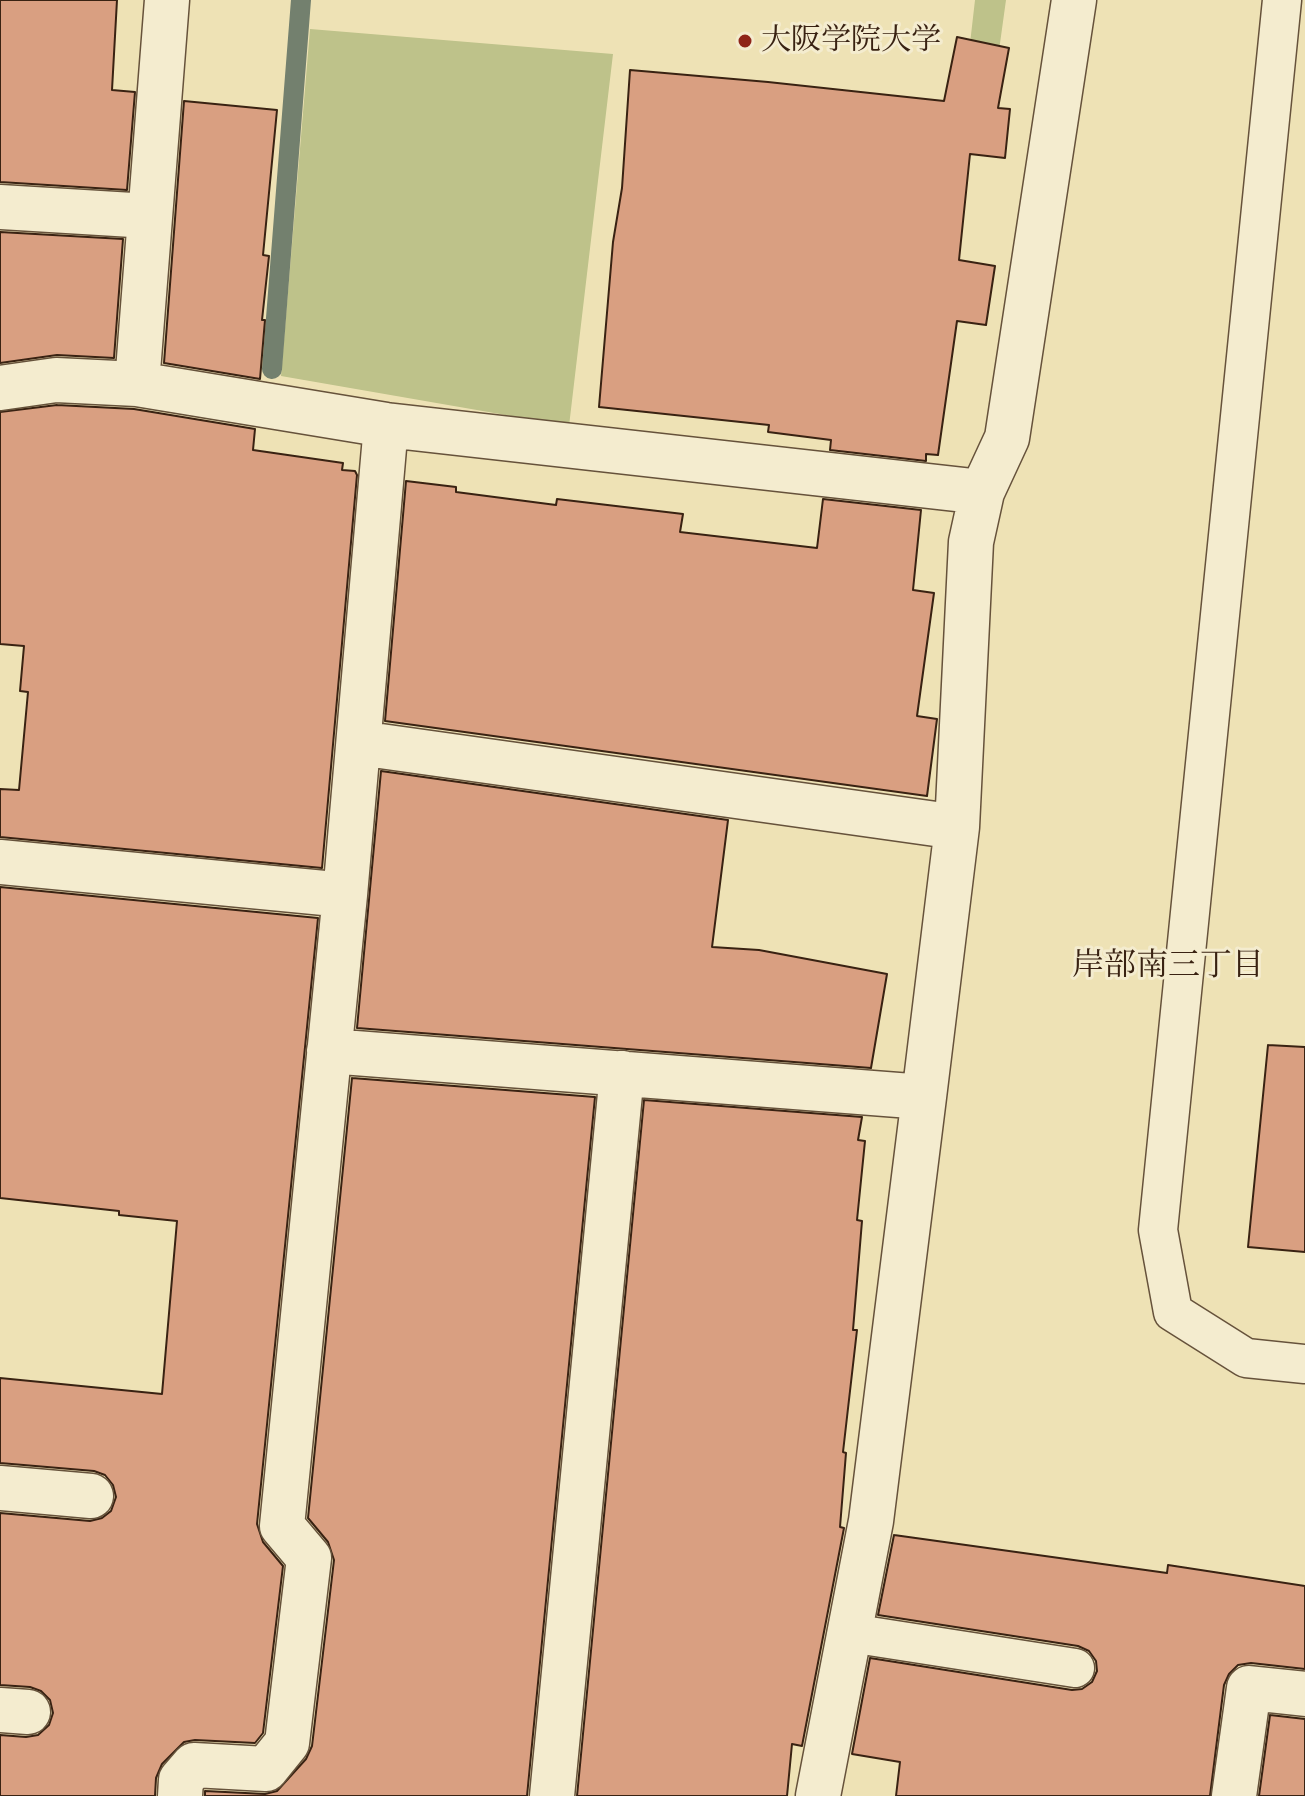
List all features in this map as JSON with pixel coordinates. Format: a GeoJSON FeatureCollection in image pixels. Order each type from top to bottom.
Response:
{"type":"FeatureCollection","features":[{"type":"Feature","properties":{"kind":"street"},"geometry":{"type":"LineString","coordinates":[[137,384],[167,0]]}},
{"type":"Feature","properties":{"kind":"street"},"geometry":{"type":"LineString","coordinates":[[818,1796],[871,1521],[957,827],[971,542],[982,492],[1007,438],[1074,0]]}},
{"type":"Feature","properties":{"kind":"street"},"geometry":{"type":"LineString","coordinates":[[0,207],[149,216]]}},
{"type":"Feature","properties":{"kind":"street"},"geometry":{"type":"LineString","coordinates":[[0,388],[56,380],[137,384],[386,425],[982,492]]}},
{"type":"Feature","properties":{"kind":"street"},"geometry":{"type":"LineString","coordinates":[[180,1796],[181,1780],[194,1765],[266,1769],[287,1743],[309,1558],[282,1526],[345,895],[386,425]]}},
{"type":"Feature","properties":{"kind":"street"},"geometry":{"type":"LineString","coordinates":[[359,743],[957,827]]}},
{"type":"Feature","properties":{"kind":"street"},"geometry":{"type":"LineString","coordinates":[[0,862],[345,895]]}},
{"type":"Feature","properties":{"kind":"street"},"geometry":{"type":"LineString","coordinates":[[329,1051],[924,1097]]}},
{"type":"Feature","properties":{"kind":"street"},"geometry":{"type":"LineString","coordinates":[[552,1796],[622,1073]]}},
{"type":"Feature","properties":{"kind":"street"},"geometry":{"type":"LineString","coordinates":[[0,1488],[91,1496]]}},
{"type":"Feature","properties":{"kind":"street"},"geometry":{"type":"LineString","coordinates":[[1234,1796],[1249,1688],[1305,1694]]}},
{"type":"Feature","properties":{"kind":"lane"},"geometry":{"type":"LineString","coordinates":[[1282,0],[1158,1230],[1173,1312],[1246,1358],[1305,1364]]}},
{"type":"Feature","properties":{"kind":"lane"},"geometry":{"type":"LineString","coordinates":[[850,1633],[1075,1668]]}},
{"type":"Feature","properties":{"kind":"green space"},"geometry":{"type":"Polygon","coordinates":[[[975,0],[1006,0],[997,65],[968,61],[975,0]]]}},
{"type":"Feature","properties":{"kind":"green space"},"geometry":{"type":"Polygon","coordinates":[[[310,29],[613,54],[569,426],[281,376],[310,29]]]}},
{"type":"Feature","properties":{"kind":"building"},"geometry":{"type":"Polygon","coordinates":[[[0,0],[117,0],[112,90],[135,92],[127,190],[0,182],[0,0]]]}},
{"type":"Feature","properties":{"kind":"building"},"geometry":{"type":"Polygon","coordinates":[[[957,37],[1009,48],[998,108],[1010,109],[1005,158],[970,154],[959,260],[995,266],[986,325],[957,321],[938,455],[926,454],[926,461],[830,450],[831,440],[768,432],[769,425],[599,407],[613,242],[622,188],[630,70],[944,101],[957,37]]]}},
{"type":"Feature","properties":{"kind":"building"},"geometry":{"type":"Polygon","coordinates":[[[184,101],[277,110],[263,255],[269,256],[260,379],[164,363],[184,101]]]}},
{"type":"Feature","properties":{"kind":"building"},"geometry":{"type":"Polygon","coordinates":[[[0,232],[123,239],[114,358],[57,355],[0,363],[0,232]]]}},
{"type":"Feature","properties":{"kind":"building"},"geometry":{"type":"Polygon","coordinates":[[[57,405],[134,409],[255,429],[253,450],[343,463],[342,470],[355,471],[322,868],[0,837],[0,789],[19,790],[28,692],[20,691],[24,646],[0,644],[0,412],[57,405]]]}},
{"type":"Feature","properties":{"kind":"building"},"geometry":{"type":"Polygon","coordinates":[[[406,481],[456,487],[456,492],[556,505],[557,499],[683,514],[680,532],[817,548],[823,499],[921,510],[913,590],[934,593],[917,716],[937,719],[927,796],[385,721],[406,481]]]}},
{"type":"Feature","properties":{"kind":"building"},"geometry":{"type":"Polygon","coordinates":[[[381,771],[728,820],[712,947],[759,950],[887,974],[871,1068],[357,1028],[381,771]]]}},
{"type":"Feature","properties":{"kind":"building"},"geometry":{"type":"Polygon","coordinates":[[[0,887],[318,918],[257,1524],[263,1542],[283,1566],[263,1733],[255,1743],[184,1742],[162,1764],[156,1778],[155,1796],[0,1796],[0,1735],[38,1735],[49,1725],[53,1713],[50,1700],[41,1691],[0,1685],[0,1513],[90,1521],[102,1518],[111,1511],[116,1497],[113,1485],[105,1475],[94,1471],[0,1463],[0,1378],[162,1394],[177,1221],[119,1215],[119,1211],[0,1198],[0,887]]]}},
{"type":"Feature","properties":{"kind":"building"},"geometry":{"type":"Polygon","coordinates":[[[1268,1045],[1305,1047],[1305,1252],[1248,1247],[1268,1045]]]}},
{"type":"Feature","properties":{"kind":"building"},"geometry":{"type":"Polygon","coordinates":[[[352,1078],[595,1097],[527,1796],[205,1796],[205,1791],[265,1794],[277,1791],[306,1759],[312,1746],[334,1560],[328,1542],[308,1518],[352,1078]]]}},
{"type":"Feature","properties":{"kind":"building"},"geometry":{"type":"Polygon","coordinates":[[[644,1100],[862,1117],[858,1140],[865,1141],[857,1220],[862,1221],[853,1330],[857,1330],[843,1452],[846,1453],[840,1527],[844,1528],[802,1746],[792,1744],[787,1796],[577,1796],[644,1100]]]}},
{"type":"Feature","properties":{"kind":"building"},"geometry":{"type":"Polygon","coordinates":[[[894,1535],[1167,1573],[1168,1565],[1305,1586],[1305,1669],[1251,1663],[1238,1665],[1229,1674],[1224,1685],[1210,1796],[896,1796],[900,1762],[852,1754],[870,1658],[1072,1690],[1082,1689],[1092,1682],[1097,1671],[1096,1661],[1089,1651],[1078,1646],[878,1615],[894,1535]]]}},
{"type":"Feature","properties":{"kind":"building"},"geometry":{"type":"Polygon","coordinates":[[[1270,1715],[1305,1719],[1305,1796],[1259,1796],[1270,1715]]]}},
{"type":"Feature","properties":{"kind":"waterway"},"geometry":{"type":"LineString","coordinates":[[272,369],[301,0]]}},
{"type":"Feature","properties":{"kind":"place","name":"大阪学院大学"},"geometry":{"type":"Point","coordinates":[745,41]}},
{"type":"Feature","properties":{"kind":"district","name":"岸部南三丁目"},"geometry":{"type":"Point","coordinates":[1168,966]}}]}
